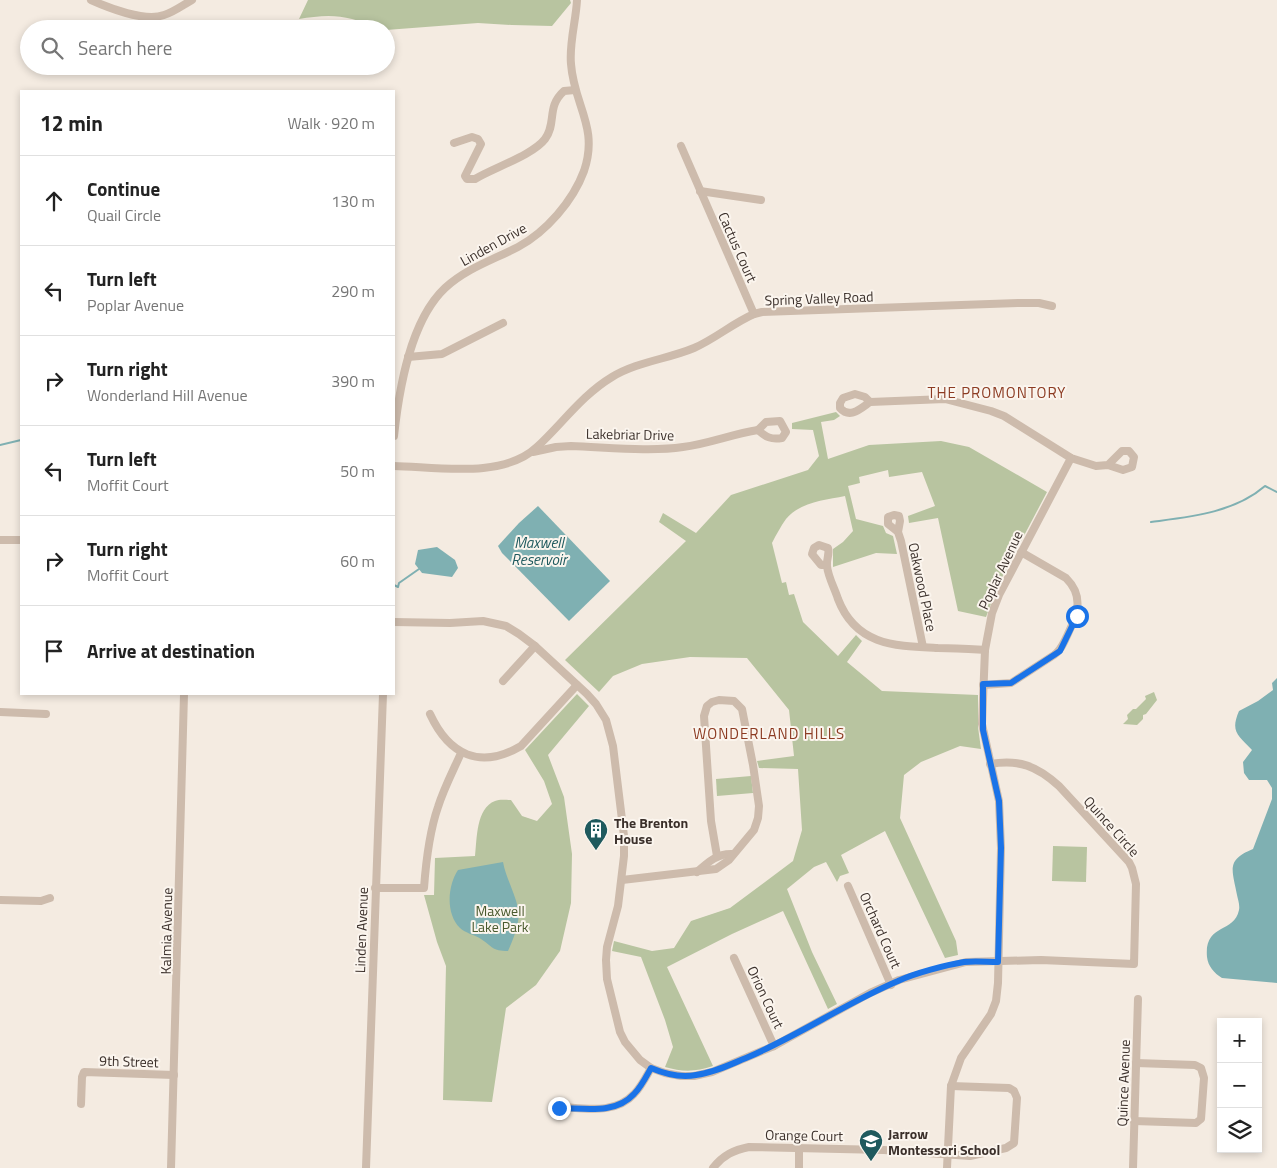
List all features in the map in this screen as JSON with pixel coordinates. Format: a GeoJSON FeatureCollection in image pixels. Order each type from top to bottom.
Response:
{"type":"FeatureCollection","features":[{"type":"Feature","properties":{"kind":"street"},"geometry":{"type":"LineString","coordinates":[[91,0],[136,15],[149,17],[166,15],[192,0]]}},
{"type":"Feature","properties":{"kind":"street","name":"Linden Drive"},"geometry":{"type":"LineString","coordinates":[[408,357],[433,302],[446,287],[474,267],[519,246],[533,237],[560,211],[572,196],[583,172],[590,149],[587,126],[575,90],[571,54],[577,0]]}},
{"type":"Feature","properties":{"kind":"street"},"geometry":{"type":"LineString","coordinates":[[454,143],[472,137],[478,139],[480,144],[465,176],[467,179],[475,179],[539,146],[548,134],[556,97],[564,90],[575,90]]}},
{"type":"Feature","properties":{"kind":"street","name":"Cactus Court"},"geometry":{"type":"LineString","coordinates":[[681,146],[754,314]]}},
{"type":"Feature","properties":{"kind":"street","name":"Cactus Court"},"geometry":{"type":"LineString","coordinates":[[700,191],[761,200]]}},
{"type":"Feature","properties":{"kind":"street","name":"Spring Valley Road"},"geometry":{"type":"LineString","coordinates":[[395,466],[494,468],[511,463],[531,452],[596,388],[612,377],[627,370],[693,349],[754,314],[762,312],[1018,303],[1038,303],[1052,306]]}},
{"type":"Feature","properties":{"kind":"street"},"geometry":{"type":"LineString","coordinates":[[395,428],[401,383],[408,357],[442,354],[503,323]]}},
{"type":"Feature","properties":{"kind":"street"},"geometry":{"type":"LineString","coordinates":[[870,402],[945,399],[991,411],[1004,416],[1071,458],[1096,466],[1108,465]]}},
{"type":"Feature","properties":{"kind":"street","name":"Lakebriar Drive"},"geometry":{"type":"LineString","coordinates":[[531,452],[571,446],[665,449],[683,447],[739,432],[758,430]]}},
{"type":"Feature","properties":{"kind":"street","name":"Poplar Avenue"},"geometry":{"type":"LineString","coordinates":[[947,1168],[951,1086],[961,1058],[986,1021],[993,1007],[997,989],[1001,848],[999,801],[982,724],[985,650],[992,613],[999,595],[1071,458]]}},
{"type":"Feature","properties":{"kind":"street","name":"Oakwood Place"},"geometry":{"type":"LineString","coordinates":[[898,532],[923,647]]}},
{"type":"Feature","properties":{"kind":"street"},"geometry":{"type":"LineString","coordinates":[[0,540],[20,540]]}},
{"type":"Feature","properties":{"kind":"street"},"geometry":{"type":"LineString","coordinates":[[983,684],[1011,683],[1060,651],[1077,616],[1078,601],[1070,582],[1021,552]]}},
{"type":"Feature","properties":{"kind":"street"},"geometry":{"type":"LineString","coordinates":[[826,565],[839,601],[845,612],[861,631],[883,642],[897,646],[985,650]]}},
{"type":"Feature","properties":{"kind":"street"},"geometry":{"type":"LineString","coordinates":[[395,622],[450,623],[483,621],[506,626],[534,646],[577,685],[596,704],[606,720],[611,733],[624,836],[622,880],[618,906],[607,947],[607,979],[620,1032],[625,1042],[640,1060],[651,1068],[664,1073],[694,1076],[712,1072],[774,1046],[870,994],[911,976],[966,962],[998,962]]}},
{"type":"Feature","properties":{"kind":"street"},"geometry":{"type":"LineString","coordinates":[[503,681],[534,646]]}},
{"type":"Feature","properties":{"kind":"street"},"geometry":{"type":"LineString","coordinates":[[430,714],[443,737],[461,753],[483,758],[494,758],[510,753],[521,746],[577,685]]}},
{"type":"Feature","properties":{"kind":"street","name":"Kalmia Avenue"},"geometry":{"type":"LineString","coordinates":[[171,1168],[184,695]]}},
{"type":"Feature","properties":{"kind":"street","name":"Linden Avenue"},"geometry":{"type":"LineString","coordinates":[[366,1168],[383,695]]}},
{"type":"Feature","properties":{"kind":"street"},"geometry":{"type":"LineString","coordinates":[[622,880],[716,869],[729,860],[754,830],[759,806],[742,709],[734,701],[727,699],[712,702],[707,706],[704,716],[711,821],[718,856]]}},
{"type":"Feature","properties":{"kind":"street"},"geometry":{"type":"LineString","coordinates":[[0,712],[46,714]]}},
{"type":"Feature","properties":{"kind":"street"},"geometry":{"type":"LineString","coordinates":[[375,888],[424,888],[431,830],[446,785],[461,753]]}},
{"type":"Feature","properties":{"kind":"street","name":"Quince Circle"},"geometry":{"type":"LineString","coordinates":[[990,764],[1014,762],[1035,768],[1046,775],[1129,862],[1136,884],[1134,964],[1041,960],[998,962]]}},
{"type":"Feature","properties":{"kind":"street"},"geometry":{"type":"LineString","coordinates":[[697,872],[718,856],[733,854]]}},
{"type":"Feature","properties":{"kind":"street","name":"Orchard Court"},"geometry":{"type":"LineString","coordinates":[[848,886],[891,985]]}},
{"type":"Feature","properties":{"kind":"street"},"geometry":{"type":"LineString","coordinates":[[0,900],[41,901],[50,898]]}},
{"type":"Feature","properties":{"kind":"street","name":"Orion Court"},"geometry":{"type":"LineString","coordinates":[[734,958],[774,1046]]}},
{"type":"Feature","properties":{"kind":"street","name":"Quince Avenue"},"geometry":{"type":"LineString","coordinates":[[1133,1168],[1138,998]]}},
{"type":"Feature","properties":{"kind":"street"},"geometry":{"type":"LineString","coordinates":[[1134,1121],[1196,1123],[1200,1121],[1204,1078],[1201,1068],[1195,1065],[1136,1063]]}},
{"type":"Feature","properties":{"kind":"street"},"geometry":{"type":"LineString","coordinates":[[559,1108],[598,1109],[617,1106],[636,1093],[651,1068]]}},
{"type":"Feature","properties":{"kind":"street","name":"9th Street"},"geometry":{"type":"LineString","coordinates":[[81,1104],[82,1077],[84,1072],[174,1076]]}},
{"type":"Feature","properties":{"kind":"street","name":"Orange Court"},"geometry":{"type":"LineString","coordinates":[[713,1168],[723,1157],[738,1149],[750,1147],[884,1150],[970,1156],[1006,1148],[1014,1143],[1017,1098],[1014,1091],[1009,1088],[951,1086]]}},
{"type":"Feature","properties":{"kind":"street"},"geometry":{"type":"LineString","coordinates":[[799,1148],[799,1168]]}},
{"type":"Feature","properties":{"kind":"green space"},"geometry":{"type":"Polygon","coordinates":[[[308,0],[570,0],[571,3],[552,26],[478,23],[395,29],[395,20],[355,20],[339,16],[299,19],[308,0]]]}},
{"type":"Feature","properties":{"kind":"green space"},"geometry":{"type":"Polygon","coordinates":[[[836,412],[840,416],[834,420],[821,422],[828,459],[869,445],[941,441],[969,447],[1047,492],[998,585],[986,617],[958,611],[938,518],[909,523],[908,516],[935,506],[922,472],[889,477],[888,470],[859,477],[860,483],[848,486],[856,519],[883,526],[886,533],[893,536],[897,554],[876,553],[833,567],[833,549],[853,531],[845,496],[813,503],[798,509],[786,519],[772,543],[782,583],[786,582],[789,595],[794,594],[803,622],[838,656],[856,635],[862,641],[847,662],[882,691],[978,695],[978,727],[981,749],[960,746],[921,762],[904,775],[900,818],[956,941],[958,955],[945,958],[885,831],[841,855],[849,873],[840,876],[837,882],[826,862],[814,867],[787,889],[812,952],[837,1004],[828,1009],[783,911],[667,967],[713,1066],[695,1070],[671,1069],[665,1067],[673,1047],[665,1020],[641,957],[612,951],[614,941],[652,951],[674,948],[691,921],[730,908],[793,861],[802,830],[798,769],[759,768],[757,761],[794,756],[789,710],[747,658],[690,657],[642,664],[613,676],[599,692],[565,660],[686,541],[659,522],[663,513],[696,533],[731,495],[808,470],[819,456],[813,430],[792,429],[792,423],[836,412]]]}},
{"type":"Feature","properties":{"kind":"green space"},"geometry":{"type":"Polygon","coordinates":[[[1154,692],[1157,700],[1146,714],[1143,715],[1143,719],[1137,725],[1123,724],[1128,719],[1127,715],[1146,699],[1145,696],[1154,692]]]}},
{"type":"Feature","properties":{"kind":"green space","name":"Maxwell Lake Park"},"geometry":{"type":"Polygon","coordinates":[[[577,694],[589,706],[548,755],[564,797],[572,854],[571,903],[560,951],[536,985],[506,1008],[492,1102],[443,1100],[446,966],[424,895],[434,895],[435,858],[475,856],[477,833],[481,817],[484,810],[495,801],[511,800],[522,816],[537,821],[552,804],[544,781],[525,750],[577,694]]]}},
{"type":"Feature","properties":{"kind":"green space"},"geometry":{"type":"Polygon","coordinates":[[[751,776],[753,793],[717,796],[716,779],[751,776]]]}},
{"type":"Feature","properties":{"kind":"green space"},"geometry":{"type":"Polygon","coordinates":[[[1053,846],[1087,847],[1086,882],[1052,881],[1053,846]]]}},
{"type":"Feature","properties":{"kind":"water","name":"Maxwell Reservoir"},"geometry":{"type":"Polygon","coordinates":[[[538,506],[610,581],[569,621],[502,553],[498,546],[538,506]]]}},
{"type":"Feature","properties":{"kind":"water"},"geometry":{"type":"Polygon","coordinates":[[[437,547],[455,560],[458,568],[452,577],[422,573],[415,564],[418,550],[437,547]]]}},
{"type":"Feature","properties":{"kind":"water"},"geometry":{"type":"Polygon","coordinates":[[[1277,678],[1277,983],[1222,978],[1210,966],[1207,957],[1207,946],[1214,934],[1236,918],[1239,906],[1233,866],[1238,857],[1253,849],[1272,799],[1272,788],[1267,780],[1249,780],[1244,773],[1243,762],[1252,750],[1235,729],[1236,718],[1239,711],[1273,690],[1272,683],[1277,678]]]}},
{"type":"Feature","properties":{"kind":"water"},"geometry":{"type":"Polygon","coordinates":[[[503,862],[519,913],[516,930],[508,951],[496,949],[460,928],[455,922],[450,907],[450,891],[458,870],[503,862]]]}},
{"type":"Feature","properties":{"kind":"waterway"},"geometry":{"type":"LineString","coordinates":[[0,445],[20,440]]}},
{"type":"Feature","properties":{"kind":"waterway"},"geometry":{"type":"LineString","coordinates":[[1151,522],[1196,516],[1225,508],[1253,495],[1265,486],[1277,492]]}},
{"type":"Feature","properties":{"kind":"waterway"},"geometry":{"type":"LineString","coordinates":[[395,586],[398,587],[399,583],[419,569]]}},
{"type":"Feature","properties":{"kind":"place","name":"The Brenton House"},"geometry":{"type":"Point","coordinates":[596,851]}},
{"type":"Feature","properties":{"kind":"place","name":"Jarrow Montessori School"},"geometry":{"type":"Point","coordinates":[871,1162]}},
{"type":"Feature","properties":{"kind":"district","name":"THE PROMONTORY"},"geometry":{"type":"Point","coordinates":[997,392]}},
{"type":"Feature","properties":{"kind":"district","name":"WONDERLAND HILLS"},"geometry":{"type":"Point","coordinates":[769,733]}},
{"type":"Feature","properties":{"kind":"route"},"geometry":{"type":"LineString","coordinates":[[559,1108],[598,1109],[617,1106],[636,1093],[651,1068],[681,1076],[694,1076],[712,1072],[774,1046],[899,980],[966,962],[998,962],[1001,848],[999,801],[982,724],[983,684],[1011,683],[1060,651],[1077,616]]}}]}
